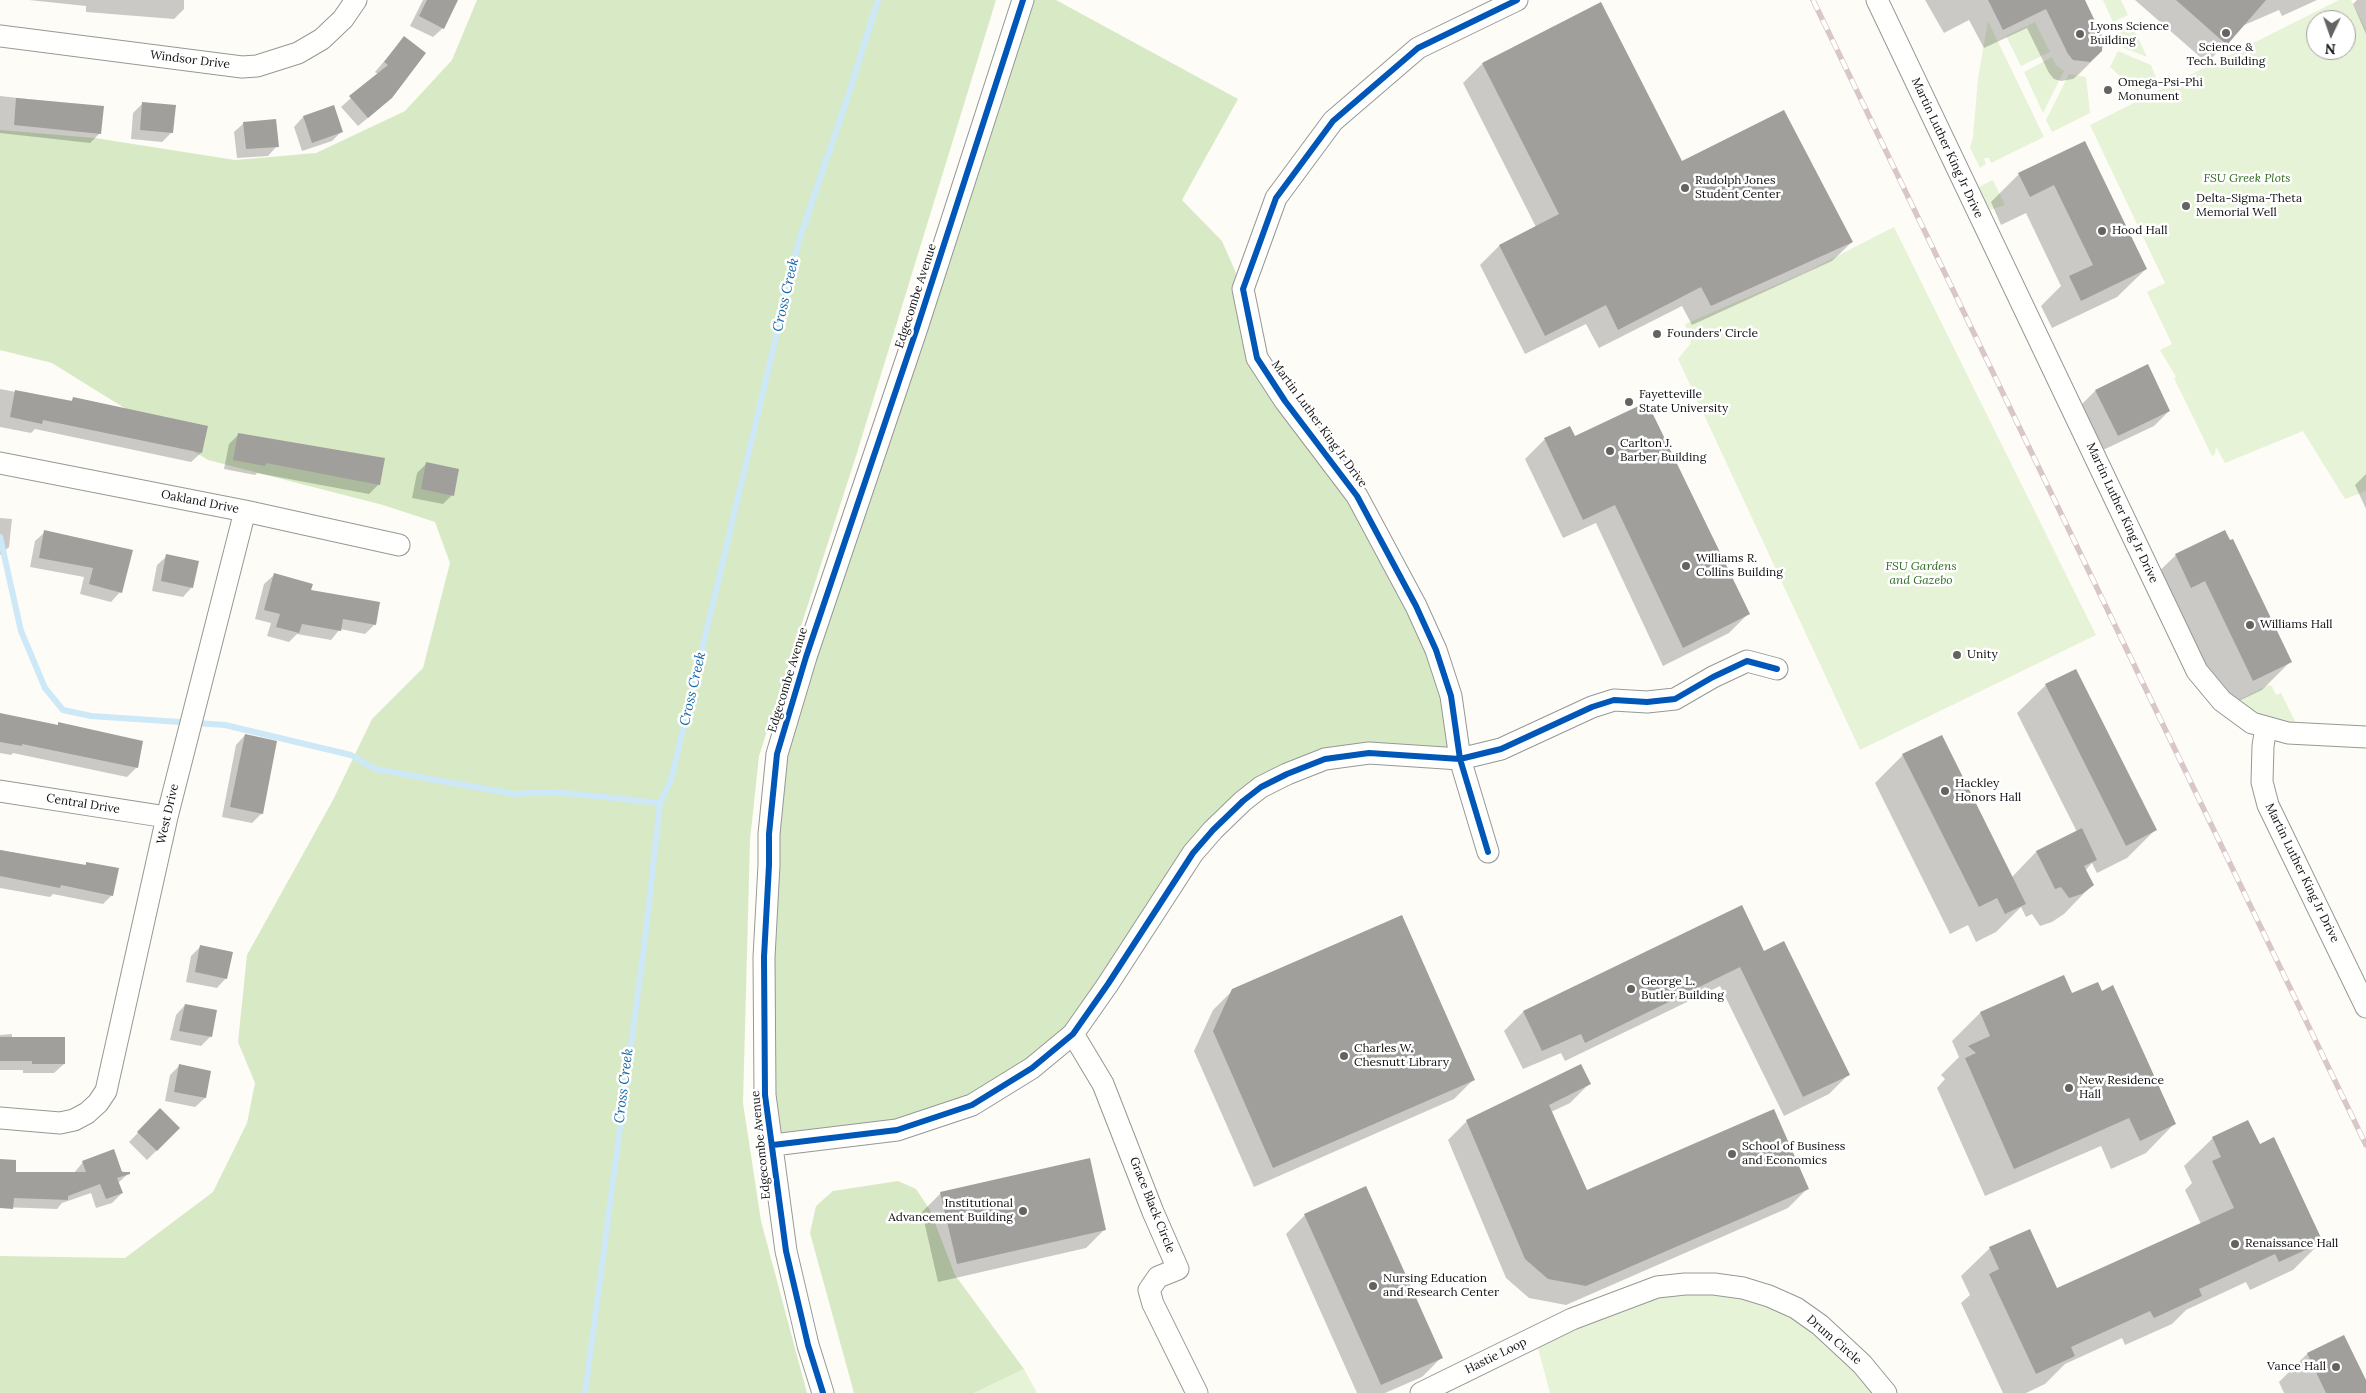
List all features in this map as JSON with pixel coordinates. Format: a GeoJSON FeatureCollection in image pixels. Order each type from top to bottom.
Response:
{"type":"FeatureCollection","features":[{"type":"Feature","properties":{"kind":"street","name":"Windsor Drive"},"geometry":{"type":"LineString","coordinates":[[0,36],[242,67],[257,66],[298,53],[322,39],[344,19],[356,0]]}},
{"type":"Feature","properties":{"kind":"street","name":"Edgecombe Avenue"},"geometry":{"type":"LineString","coordinates":[[823,1393],[808,1345],[786,1250],[774,1177],[773,1146],[765,1095],[764,957],[769,834],[776,754],[806,657],[917,328],[1023,0]]}},
{"type":"Feature","properties":{"kind":"street","name":"Martin Luther King Jr Drive"},"geometry":{"type":"LineString","coordinates":[[1488,852],[1460,759],[1451,696],[1436,650],[1416,606],[1357,496],[1285,401],[1256,358],[1243,289],[1276,198],[1333,121],[1418,48],[1517,0]]}},
{"type":"Feature","properties":{"kind":"street","name":"Martin Luther King Jr Drive"},"geometry":{"type":"LineString","coordinates":[[1877,0],[2198,671],[2222,701],[2252,723],[2266,728],[2263,746],[2262,782],[2264,794],[2366,1007]]}},
{"type":"Feature","properties":{"kind":"street","name":"Oakland Drive"},"geometry":{"type":"LineString","coordinates":[[0,464],[245,511],[399,544]]}},
{"type":"Feature","properties":{"kind":"street","name":"West Drive"},"geometry":{"type":"LineString","coordinates":[[0,1118],[60,1122],[74,1120],[98,1104],[106,1091],[167,817],[245,511]]}},
{"type":"Feature","properties":{"kind":"street"},"geometry":{"type":"LineString","coordinates":[[773,1146],[897,1130],[972,1105],[1032,1068],[1072,1034],[1108,984],[1193,853],[1236,806],[1261,787],[1287,774],[1325,759],[1369,753],[1460,759],[1501,749],[1592,706],[1614,700],[1647,702],[1675,699],[1747,661],[1777,668]]}},
{"type":"Feature","properties":{"kind":"street"},"geometry":{"type":"LineString","coordinates":[[2266,728],[2288,733],[2366,737]]}},
{"type":"Feature","properties":{"kind":"street","name":"Central Drive"},"geometry":{"type":"LineString","coordinates":[[0,791],[167,817]]}},
{"type":"Feature","properties":{"kind":"street","name":"Grace Black Circle"},"geometry":{"type":"LineString","coordinates":[[1072,1034],[1103,1084],[1153,1212],[1178,1269],[1158,1277],[1149,1290],[1153,1304],[1197,1393]]}},
{"type":"Feature","properties":{"kind":"street","name":"Drum Circle"},"geometry":{"type":"LineString","coordinates":[[1572,1319],[1657,1287],[1685,1284],[1714,1284],[1743,1288],[1769,1296],[1796,1308],[1820,1325],[1862,1364],[1886,1393]]}},
{"type":"Feature","properties":{"kind":"street","name":"Hastie Loop"},"geometry":{"type":"LineString","coordinates":[[1421,1393],[1572,1319]]}},
{"type":"Feature","properties":{"kind":"green space"},"geometry":{"type":"Polygon","coordinates":[[[477,0],[996,0],[856,456],[759,756],[750,840],[743,1103],[761,1221],[807,1393],[0,1393],[0,1256],[125,1258],[213,1192],[247,1123],[255,1083],[238,1042],[247,955],[333,800],[372,719],[423,668],[450,563],[435,522],[383,505],[208,460],[52,363],[0,350],[0,130],[95,138],[235,160],[316,153],[405,111],[452,60],[477,0]]]}},
{"type":"Feature","properties":{"kind":"green space"},"geometry":{"type":"Polygon","coordinates":[[[1023,0],[1056,0],[1238,99],[1182,200],[1222,241],[1243,289],[1257,358],[1416,606],[1460,759],[1369,753],[1243,801],[1064,1043],[993,1093],[907,1127],[773,1145],[765,1039],[777,754],[1023,0]]]}},
{"type":"Feature","properties":{"kind":"green space"},"geometry":{"type":"Polygon","coordinates":[[[2103,0],[2121,0],[2128,15],[2113,22],[2103,0]]]}},
{"type":"Feature","properties":{"kind":"green space","name":"FSU Greek Plots"},"geometry":{"type":"Polygon","coordinates":[[[2339,0],[2351,0],[2366,29],[2366,491],[2345,499],[2303,431],[2225,463],[2216,447],[2215,454],[2212,456],[2174,378],[2176,377],[2160,350],[2172,344],[2147,292],[2165,283],[2090,125],[2306,17],[2306,60],[2356,60],[2356,10],[2319,10],[2339,0]]]}},
{"type":"Feature","properties":{"kind":"green space"},"geometry":{"type":"Polygon","coordinates":[[[1988,21],[2044,137],[1991,163],[1989,158],[1984,158],[1986,164],[1980,168],[1970,148],[1973,137],[1978,78],[1988,21]]]}},
{"type":"Feature","properties":{"kind":"green space"},"geometry":{"type":"Polygon","coordinates":[[[2130,21],[2147,57],[2119,46],[2116,28],[2130,21]]]}},
{"type":"Feature","properties":{"kind":"green space"},"geometry":{"type":"Polygon","coordinates":[[[2035,22],[2050,52],[2021,66],[2006,36],[2035,22]]]}},
{"type":"Feature","properties":{"kind":"green space"},"geometry":{"type":"Polygon","coordinates":[[[2118,51],[2151,65],[2157,80],[2136,91],[2110,67],[2118,51]]]}},
{"type":"Feature","properties":{"kind":"green space"},"geometry":{"type":"Polygon","coordinates":[[[2052,57],[2056,65],[2064,71],[2043,113],[2024,72],[2052,57]]]}},
{"type":"Feature","properties":{"kind":"green space"},"geometry":{"type":"Polygon","coordinates":[[[2069,74],[2086,77],[2090,113],[2052,132],[2046,120],[2069,74]]]}},
{"type":"Feature","properties":{"kind":"green space"},"geometry":{"type":"Polygon","coordinates":[[[1993,180],[2005,205],[1990,210],[1977,188],[1993,180]]]}},
{"type":"Feature","properties":{"kind":"green space","name":"FSU Gardens and Gazebo"},"geometry":{"type":"Polygon","coordinates":[[[1894,227],[2096,635],[1860,750],[1678,359],[1691,343],[1685,324],[1806,272],[1894,227]]]}},
{"type":"Feature","properties":{"kind":"green space"},"geometry":{"type":"Polygon","coordinates":[[[2268,685],[2272,686],[2276,695],[2281,693],[2297,725],[2265,717],[2236,701],[2268,685]]]}},
{"type":"Feature","properties":{"kind":"green space"},"geometry":{"type":"Polygon","coordinates":[[[898,1181],[916,1189],[930,1210],[955,1275],[1024,1369],[974,1393],[854,1393],[810,1233],[816,1206],[833,1191],[898,1181]]]}},
{"type":"Feature","properties":{"kind":"green space"},"geometry":{"type":"Polygon","coordinates":[[[1657,1287],[1769,1296],[1886,1393],[1550,1393],[1535,1337],[1657,1287]]]}},
{"type":"Feature","properties":{"kind":"green space"},"geometry":{"type":"Polygon","coordinates":[[[1024,1369],[1037,1393],[974,1393],[1024,1369]]]}},
{"type":"Feature","properties":{"kind":"building"},"geometry":{"type":"Polygon","coordinates":[[[427,0],[458,0],[444,29],[419,16],[427,0]]]}},
{"type":"Feature","properties":{"kind":"building","name":"Lyons Science Building"},"geometry":{"type":"Polygon","coordinates":[[[1988,0],[2085,0],[2103,38],[2102,51],[2090,62],[2073,60],[2068,54],[2046,9],[2003,30],[1988,0]]]}},
{"type":"Feature","properties":{"kind":"building","name":"Science & Tech. Building"},"geometry":{"type":"Polygon","coordinates":[[[2176,0],[2266,0],[2227,45],[2176,0]]]}},
{"type":"Feature","properties":{"kind":"building","name":"Rudolph Jones Student Center"},"geometry":{"type":"Polygon","coordinates":[[[1601,2],[1682,161],[1784,110],[1853,242],[1711,306],[1701,287],[1618,330],[1606,305],[1545,336],[1499,245],[1559,214],[1482,63],[1601,2]]]}},
{"type":"Feature","properties":{"kind":"building"},"geometry":{"type":"Polygon","coordinates":[[[404,36],[426,53],[392,98],[368,118],[349,96],[388,65],[384,62],[404,36]]]}},
{"type":"Feature","properties":{"kind":"building"},"geometry":{"type":"Polygon","coordinates":[[[16,98],[104,106],[101,134],[14,125],[16,98]]]}},
{"type":"Feature","properties":{"kind":"building"},"geometry":{"type":"Polygon","coordinates":[[[142,102],[176,105],[173,133],[140,130],[142,102]]]}},
{"type":"Feature","properties":{"kind":"building"},"geometry":{"type":"Polygon","coordinates":[[[334,105],[343,132],[312,143],[303,116],[334,105]]]}},
{"type":"Feature","properties":{"kind":"building"},"geometry":{"type":"Polygon","coordinates":[[[276,119],[279,147],[246,149],[243,122],[276,119]]]}},
{"type":"Feature","properties":{"kind":"building","name":"Hood Hall"},"geometry":{"type":"Polygon","coordinates":[[[2085,141],[2147,269],[2081,301],[2069,276],[2093,265],[2054,185],[2030,197],[2018,173],[2085,141]]]}},
{"type":"Feature","properties":{"kind":"building"},"geometry":{"type":"Polygon","coordinates":[[[2148,364],[2170,411],[2118,436],[2095,390],[2148,364]]]}},
{"type":"Feature","properties":{"kind":"building"},"geometry":{"type":"Polygon","coordinates":[[[15,390],[72,401],[73,397],[208,426],[202,453],[43,420],[42,424],[10,417],[15,390]]]}},
{"type":"Feature","properties":{"kind":"building"},"geometry":{"type":"Polygon","coordinates":[[[1647,402],[1750,614],[1683,648],[1615,505],[1583,520],[1544,438],[1570,426],[1575,436],[1647,402]]]}},
{"type":"Feature","properties":{"kind":"building"},"geometry":{"type":"Polygon","coordinates":[[[238,433],[385,458],[380,485],[266,463],[265,466],[233,460],[238,433]]]}},
{"type":"Feature","properties":{"kind":"building"},"geometry":{"type":"Polygon","coordinates":[[[426,462],[459,469],[454,496],[421,489],[426,462]]]}},
{"type":"Feature","properties":{"kind":"building"},"geometry":{"type":"Polygon","coordinates":[[[44,530],[133,550],[122,593],[89,584],[93,568],[39,558],[44,530]]]}},
{"type":"Feature","properties":{"kind":"building","name":"Williams Hall"},"geometry":{"type":"Polygon","coordinates":[[[2225,530],[2230,540],[2233,539],[2292,662],[2253,681],[2205,581],[2191,588],[2175,554],[2225,530]]]}},
{"type":"Feature","properties":{"kind":"building"},"geometry":{"type":"Polygon","coordinates":[[[166,554],[199,561],[193,588],[161,581],[166,554]]]}},
{"type":"Feature","properties":{"kind":"building"},"geometry":{"type":"Polygon","coordinates":[[[274,573],[313,584],[311,590],[380,602],[376,625],[343,619],[341,631],[302,624],[299,633],[276,627],[280,614],[264,610],[274,573]]]}},
{"type":"Feature","properties":{"kind":"building"},"geometry":{"type":"Polygon","coordinates":[[[2076,669],[2157,830],[2126,846],[2045,684],[2076,669]]]}},
{"type":"Feature","properties":{"kind":"building"},"geometry":{"type":"Polygon","coordinates":[[[0,713],[58,725],[58,722],[143,741],[138,768],[22,744],[22,746],[0,742],[0,713]]]}},
{"type":"Feature","properties":{"kind":"building"},"geometry":{"type":"Polygon","coordinates":[[[245,734],[277,741],[263,814],[230,807],[245,734]]]}},
{"type":"Feature","properties":{"kind":"building"},"geometry":{"type":"Polygon","coordinates":[[[1942,735],[2026,904],[2005,914],[1997,898],[1979,907],[1902,754],[1942,735]]]}},
{"type":"Feature","properties":{"kind":"building"},"geometry":{"type":"Polygon","coordinates":[[[2082,828],[2097,860],[2084,866],[2094,885],[2082,894],[2069,898],[2061,887],[2055,889],[2036,851],[2082,828]]]}},
{"type":"Feature","properties":{"kind":"building"},"geometry":{"type":"Polygon","coordinates":[[[0,850],[86,865],[86,862],[119,868],[113,896],[61,885],[60,888],[0,876],[0,850]]]}},
{"type":"Feature","properties":{"kind":"building","name":"George L. Butler Building"},"geometry":{"type":"Polygon","coordinates":[[[1742,905],[1764,951],[1784,941],[1850,1075],[1803,1097],[1740,967],[1585,1043],[1581,1034],[1542,1051],[1523,1011],[1742,905]]]}},
{"type":"Feature","properties":{"kind":"building","name":"Charles W. Chesnutt Library"},"geometry":{"type":"Polygon","coordinates":[[[1402,915],[1475,1080],[1273,1168],[1213,1031],[1232,989],[1402,915]]]}},
{"type":"Feature","properties":{"kind":"building"},"geometry":{"type":"Polygon","coordinates":[[[200,945],[233,952],[227,979],[195,972],[200,945]]]}},
{"type":"Feature","properties":{"kind":"building","name":"New Residence Hall"},"geometry":{"type":"Polygon","coordinates":[[[2064,975],[2072,993],[2098,982],[2102,991],[2113,985],[2176,1124],[2140,1141],[2129,1118],[2014,1169],[1965,1058],[1976,1053],[1968,1046],[1990,1036],[1980,1012],[2064,975]]]}},
{"type":"Feature","properties":{"kind":"building"},"geometry":{"type":"Polygon","coordinates":[[[185,1004],[217,1010],[212,1037],[179,1031],[185,1004]]]}},
{"type":"Feature","properties":{"kind":"building"},"geometry":{"type":"Polygon","coordinates":[[[0,1037],[65,1037],[65,1064],[32,1064],[32,1061],[0,1061],[0,1037]]]}},
{"type":"Feature","properties":{"kind":"building"},"geometry":{"type":"Polygon","coordinates":[[[179,1064],[211,1071],[206,1098],[174,1092],[179,1064]]]}},
{"type":"Feature","properties":{"kind":"building","name":"School of Business and Economics"},"geometry":{"type":"Polygon","coordinates":[[[1581,1064],[1591,1084],[1549,1105],[1587,1190],[1774,1109],[1809,1189],[1586,1286],[1548,1279],[1525,1259],[1466,1120],[1581,1064]]]}},
{"type":"Feature","properties":{"kind":"building"},"geometry":{"type":"Polygon","coordinates":[[[160,1108],[180,1128],[157,1151],[137,1132],[160,1108]]]}},
{"type":"Feature","properties":{"kind":"building","name":"Renaissance Hall"},"geometry":{"type":"Polygon","coordinates":[[[2248,1120],[2260,1144],[2274,1137],[2323,1242],[2279,1262],[2275,1254],[2199,1289],[2202,1296],[2154,1318],[2150,1311],[2071,1347],[2075,1356],[2036,1374],[1989,1274],[1999,1269],[1989,1247],[2030,1229],[2057,1288],[2234,1208],[2212,1161],[2221,1157],[2212,1137],[2248,1120]]]}},
{"type":"Feature","properties":{"kind":"building"},"geometry":{"type":"Polygon","coordinates":[[[114,1149],[122,1172],[130,1172],[130,1174],[117,1178],[123,1193],[106,1199],[100,1184],[68,1196],[68,1200],[14,1198],[13,1209],[0,1208],[0,1159],[16,1160],[16,1172],[86,1172],[82,1161],[114,1149]]]}},
{"type":"Feature","properties":{"kind":"building","name":"Institutional Advancement Building"},"geometry":{"type":"Polygon","coordinates":[[[1090,1158],[1106,1230],[957,1264],[940,1192],[1090,1158]]]}},
{"type":"Feature","properties":{"kind":"building","name":"Nursing Education and Research Center"},"geometry":{"type":"Polygon","coordinates":[[[1366,1186],[1443,1358],[1381,1385],[1304,1214],[1366,1186]]]}},
{"type":"Feature","properties":{"kind":"building","name":"Vance Hall"},"geometry":{"type":"Polygon","coordinates":[[[2344,1335],[2366,1380],[2366,1393],[2326,1393],[2307,1353],[2344,1335]]]}},
{"type":"Feature","properties":{"kind":"waterway","name":"Cross Creek"},"geometry":{"type":"LineString","coordinates":[[585,1393],[645,939],[660,803],[671,780],[799,240],[847,99],[878,0]]}},
{"type":"Feature","properties":{"kind":"waterway"},"geometry":{"type":"LineString","coordinates":[[0,537],[21,631],[45,688],[63,710],[91,716],[225,725],[351,755],[375,769],[514,794],[555,792],[660,803]]}},
{"type":"Feature","properties":{"kind":"railway"},"geometry":{"type":"LineString","coordinates":[[1813,0],[2366,1145]]}},
{"type":"Feature","properties":{"kind":"cycle path"},"geometry":{"type":"LineString","coordinates":[[823,1393],[808,1345],[786,1251],[765,1095],[764,957],[769,834],[777,754],[806,657],[917,328],[1023,0]]}},
{"type":"Feature","properties":{"kind":"cycle path"},"geometry":{"type":"LineString","coordinates":[[1488,852],[1460,759],[1451,696],[1436,650],[1416,606],[1357,496],[1285,401],[1257,358],[1243,289],[1276,198],[1333,121],[1418,48],[1517,0]]}},
{"type":"Feature","properties":{"kind":"cycle path"},"geometry":{"type":"LineString","coordinates":[[773,1145],[897,1130],[972,1105],[1032,1068],[1073,1034],[1108,984],[1193,853],[1213,830],[1243,801],[1261,787],[1287,774],[1325,759],[1369,753],[1460,759],[1501,749],[1592,707],[1614,700],[1647,702],[1675,699],[1713,677],[1747,661],[1777,669]]}},
{"type":"Feature","properties":{"kind":"place","name":"Science & Tech. Building"},"geometry":{"type":"Point","coordinates":[2226,33]}},
{"type":"Feature","properties":{"kind":"place","name":"Lyons Science Building"},"geometry":{"type":"Point","coordinates":[2080,34]}},
{"type":"Feature","properties":{"kind":"place","name":"Omega-Psi-Phi Monument"},"geometry":{"type":"Point","coordinates":[2108,90]}},
{"type":"Feature","properties":{"kind":"place","name":"Rudolph Jones Student Center"},"geometry":{"type":"Point","coordinates":[1685,188]}},
{"type":"Feature","properties":{"kind":"place","name":"Delta-Sigma-Theta Memorial Well"},"geometry":{"type":"Point","coordinates":[2186,206]}},
{"type":"Feature","properties":{"kind":"place","name":"Hood Hall"},"geometry":{"type":"Point","coordinates":[2102,231]}},
{"type":"Feature","properties":{"kind":"place","name":"Founders' Circle"},"geometry":{"type":"Point","coordinates":[1657,334]}},
{"type":"Feature","properties":{"kind":"place","name":"Fayetteville State University"},"geometry":{"type":"Point","coordinates":[1629,402]}},
{"type":"Feature","properties":{"kind":"place","name":"Carlton J. Barber Building"},"geometry":{"type":"Point","coordinates":[1610,451]}},
{"type":"Feature","properties":{"kind":"place","name":"Williams R. Collins Building"},"geometry":{"type":"Point","coordinates":[1686,566]}},
{"type":"Feature","properties":{"kind":"place","name":"Williams Hall"},"geometry":{"type":"Point","coordinates":[2250,625]}},
{"type":"Feature","properties":{"kind":"place","name":"Unity"},"geometry":{"type":"Point","coordinates":[1957,655]}},
{"type":"Feature","properties":{"kind":"place","name":"Hackley Honors Hall"},"geometry":{"type":"Point","coordinates":[1945,791]}},
{"type":"Feature","properties":{"kind":"place","name":"George L. Butler Building"},"geometry":{"type":"Point","coordinates":[1631,989]}},
{"type":"Feature","properties":{"kind":"place","name":"Charles W. Chesnutt Library"},"geometry":{"type":"Point","coordinates":[1344,1056]}},
{"type":"Feature","properties":{"kind":"place","name":"New Residence Hall"},"geometry":{"type":"Point","coordinates":[2069,1088]}},
{"type":"Feature","properties":{"kind":"place","name":"School of Business and Economics"},"geometry":{"type":"Point","coordinates":[1732,1154]}},
{"type":"Feature","properties":{"kind":"place","name":"Institutional Advancement Building"},"geometry":{"type":"Point","coordinates":[1023,1211]}},
{"type":"Feature","properties":{"kind":"place","name":"Renaissance Hall"},"geometry":{"type":"Point","coordinates":[2235,1244]}},
{"type":"Feature","properties":{"kind":"place","name":"Nursing Education and Research Center"},"geometry":{"type":"Point","coordinates":[1373,1286]}},
{"type":"Feature","properties":{"kind":"place","name":"Vance Hall"},"geometry":{"type":"Point","coordinates":[2336,1367]}}]}
